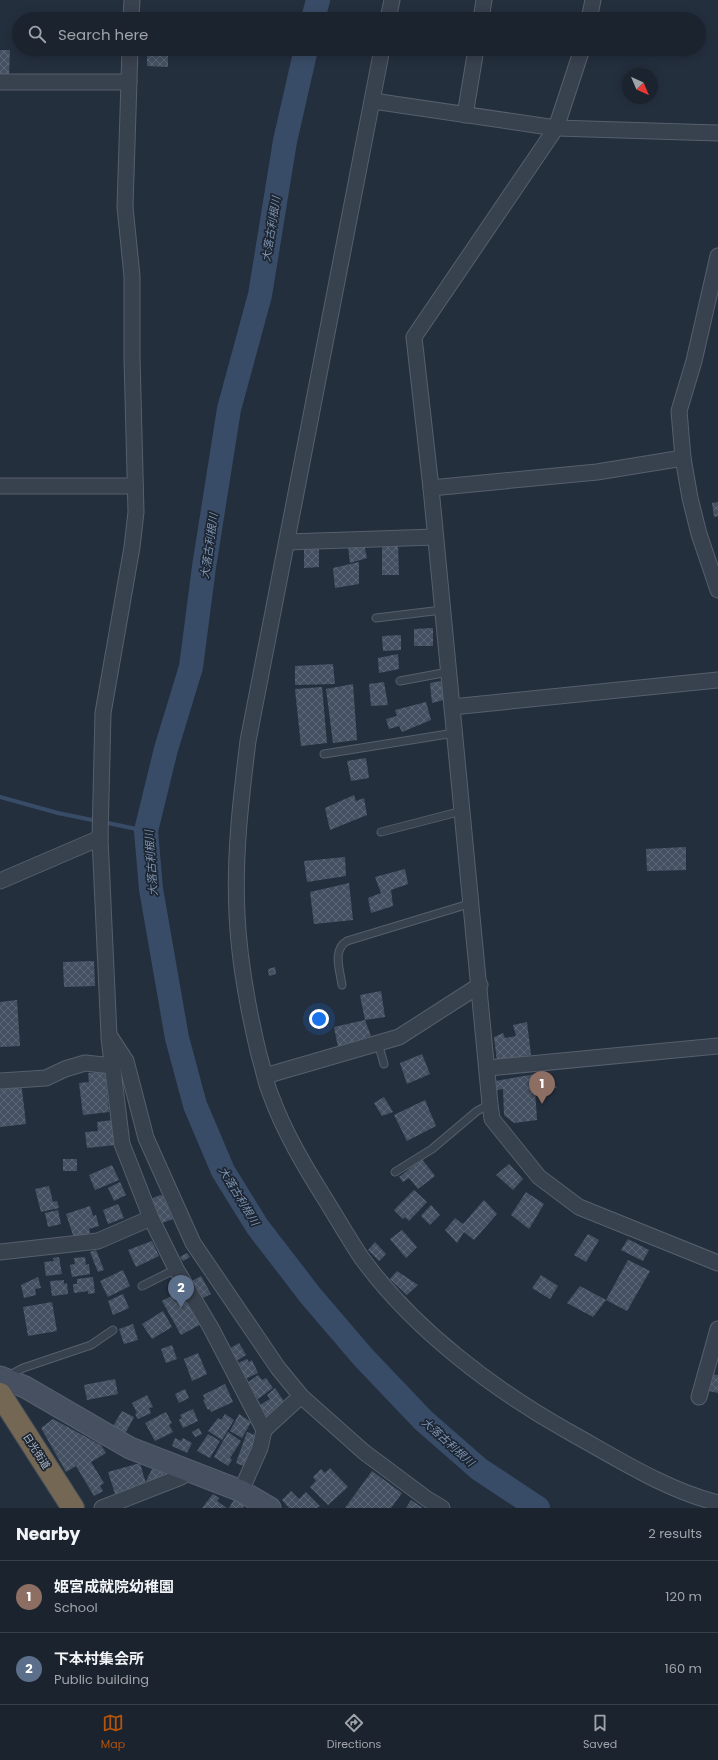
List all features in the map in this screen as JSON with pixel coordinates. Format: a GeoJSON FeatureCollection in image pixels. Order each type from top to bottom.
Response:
{"type":"FeatureCollection","features":[{"type":"Feature","properties":{"kind":"highway","name":"日光街道"},"geometry":{"type":"LineString","coordinates":[[1,1383],[73,1508]]}},
{"type":"Feature","properties":{"kind":"street"},"geometry":{"type":"LineString","coordinates":[[131,12],[132,0]]}},
{"type":"Feature","properties":{"kind":"street"},"geometry":{"type":"LineString","coordinates":[[389,12],[392,0]]}},
{"type":"Feature","properties":{"kind":"street"},"geometry":{"type":"LineString","coordinates":[[482,12],[484,0]]}},
{"type":"Feature","properties":{"kind":"street"},"geometry":{"type":"LineString","coordinates":[[590,12],[593,0]]}},
{"type":"Feature","properties":{"kind":"street"},"geometry":{"type":"LineString","coordinates":[[130,56],[125,207],[132,276],[132,358],[136,512],[132,547],[103,713],[100,838],[109,1035],[122,1144],[151,1218],[176,1269],[211,1328],[264,1430]]}},
{"type":"Feature","properties":{"kind":"street"},"geometry":{"type":"LineString","coordinates":[[381,56],[248,741],[238,815],[237,913],[244,983],[255,1037],[269,1092],[299,1158],[361,1257],[404,1308],[468,1364],[501,1390],[544,1418],[624,1463],[678,1489],[718,1503]]}},
{"type":"Feature","properties":{"kind":"street"},"geometry":{"type":"LineString","coordinates":[[465,115],[475,56]]}},
{"type":"Feature","properties":{"kind":"street"},"geometry":{"type":"LineString","coordinates":[[580,56],[556,128],[414,337],[436,537],[448,672],[488,1068],[490,1104],[492,1119],[538,1177],[578,1207],[718,1263]]}},
{"type":"Feature","properties":{"kind":"street"},"geometry":{"type":"LineString","coordinates":[[0,82],[129,82]]}},
{"type":"Feature","properties":{"kind":"street"},"geometry":{"type":"LineString","coordinates":[[373,101],[556,128],[718,133]]}},
{"type":"Feature","properties":{"kind":"street"},"geometry":{"type":"LineString","coordinates":[[718,256],[695,354],[679,411],[683,458],[699,534],[718,590]]}},
{"type":"Feature","properties":{"kind":"street"},"geometry":{"type":"LineString","coordinates":[[431,488],[598,472],[683,458]]}},
{"type":"Feature","properties":{"kind":"street"},"geometry":{"type":"LineString","coordinates":[[0,486],[135,486]]}},
{"type":"Feature","properties":{"kind":"street"},"geometry":{"type":"LineString","coordinates":[[287,542],[436,537]]}},
{"type":"Feature","properties":{"kind":"street"},"geometry":{"type":"LineString","coordinates":[[452,706],[718,680]]}},
{"type":"Feature","properties":{"kind":"street"},"geometry":{"type":"LineString","coordinates":[[0,881],[100,838]]}},
{"type":"Feature","properties":{"kind":"street"},"geometry":{"type":"LineString","coordinates":[[265,1076],[399,1037],[480,985]]}},
{"type":"Feature","properties":{"kind":"street"},"geometry":{"type":"LineString","coordinates":[[109,1035],[126,1061],[146,1138],[193,1243],[278,1368],[301,1396],[364,1452],[427,1499],[442,1508]]}},
{"type":"Feature","properties":{"kind":"street"},"geometry":{"type":"LineString","coordinates":[[488,1068],[718,1046]]}},
{"type":"Feature","properties":{"kind":"street"},"geometry":{"type":"LineString","coordinates":[[0,1081],[46,1078],[65,1069],[85,1063],[113,1066]]}},
{"type":"Feature","properties":{"kind":"street"},"geometry":{"type":"LineString","coordinates":[[0,1252],[98,1241],[151,1218]]}},
{"type":"Feature","properties":{"kind":"street"},"geometry":{"type":"LineString","coordinates":[[169,1253],[193,1243]]}},
{"type":"Feature","properties":{"kind":"street"},"geometry":{"type":"LineString","coordinates":[[699,1397],[718,1329]]}},
{"type":"Feature","properties":{"kind":"street"},"geometry":{"type":"LineString","coordinates":[[1,1383],[25,1388],[130,1448],[186,1471],[241,1491],[270,1508]]}},
{"type":"Feature","properties":{"kind":"street"},"geometry":{"type":"LineString","coordinates":[[241,1491],[260,1448],[264,1430],[301,1396]]}},
{"type":"Feature","properties":{"kind":"street"},"geometry":{"type":"LineString","coordinates":[[102,1508],[181,1478],[186,1471]]}},
{"type":"Feature","properties":{"kind":"lane"},"geometry":{"type":"LineString","coordinates":[[376,618],[442,610]]}},
{"type":"Feature","properties":{"kind":"lane"},"geometry":{"type":"LineString","coordinates":[[400,681],[448,672]]}},
{"type":"Feature","properties":{"kind":"lane"},"geometry":{"type":"LineString","coordinates":[[324,754],[454,733]]}},
{"type":"Feature","properties":{"kind":"lane"},"geometry":{"type":"LineString","coordinates":[[381,832],[462,811]]}},
{"type":"Feature","properties":{"kind":"lane"},"geometry":{"type":"LineString","coordinates":[[342,985],[337,952],[342,944],[347,941],[472,904]]}},
{"type":"Feature","properties":{"kind":"lane"},"geometry":{"type":"LineString","coordinates":[[378,1043],[384,1064]]}},
{"type":"Feature","properties":{"kind":"lane"},"geometry":{"type":"LineString","coordinates":[[395,1172],[432,1149],[477,1111],[490,1104]]}},
{"type":"Feature","properties":{"kind":"lane"},"geometry":{"type":"LineString","coordinates":[[142,1286],[176,1269]]}},
{"type":"Feature","properties":{"kind":"lane"},"geometry":{"type":"LineString","coordinates":[[1,1383],[23,1368],[91,1345],[113,1330]]}},
{"type":"Feature","properties":{"kind":"building"},"geometry":{"type":"Polygon","coordinates":[[[0,50],[10,50],[9,74],[0,74],[0,50]]]}},
{"type":"Feature","properties":{"kind":"building"},"geometry":{"type":"Polygon","coordinates":[[[147,56],[168,56],[168,67],[147,66],[147,56]]]}},
{"type":"Feature","properties":{"kind":"building"},"geometry":{"type":"Polygon","coordinates":[[[718,502],[718,516],[714,517],[712,503],[718,502]]]}},
{"type":"Feature","properties":{"kind":"building"},"geometry":{"type":"Polygon","coordinates":[[[364,544],[367,558],[350,563],[348,547],[364,544]]]}},
{"type":"Feature","properties":{"kind":"building"},"geometry":{"type":"Polygon","coordinates":[[[398,544],[399,575],[382,575],[382,547],[398,544]]]}},
{"type":"Feature","properties":{"kind":"building"},"geometry":{"type":"Polygon","coordinates":[[[319,547],[319,567],[304,568],[304,549],[319,547]]]}},
{"type":"Feature","properties":{"kind":"building"},"geometry":{"type":"Polygon","coordinates":[[[359,562],[359,584],[335,588],[333,568],[359,562]]]}},
{"type":"Feature","properties":{"kind":"building"},"geometry":{"type":"Polygon","coordinates":[[[433,628],[433,646],[414,646],[414,629],[433,628]]]}},
{"type":"Feature","properties":{"kind":"building"},"geometry":{"type":"Polygon","coordinates":[[[401,635],[401,650],[383,651],[382,636],[401,635]]]}},
{"type":"Feature","properties":{"kind":"building"},"geometry":{"type":"Polygon","coordinates":[[[398,654],[399,669],[379,673],[378,658],[398,654]]]}},
{"type":"Feature","properties":{"kind":"building"},"geometry":{"type":"Polygon","coordinates":[[[333,664],[335,684],[295,685],[295,666],[333,664]]]}},
{"type":"Feature","properties":{"kind":"building"},"geometry":{"type":"Polygon","coordinates":[[[441,681],[444,700],[432,703],[430,683],[441,681]]]}},
{"type":"Feature","properties":{"kind":"building"},"geometry":{"type":"Polygon","coordinates":[[[384,682],[388,705],[371,706],[369,684],[384,682]]]}},
{"type":"Feature","properties":{"kind":"building"},"geometry":{"type":"Polygon","coordinates":[[[353,684],[357,740],[333,743],[326,689],[353,684]]]}},
{"type":"Feature","properties":{"kind":"building"},"geometry":{"type":"Polygon","coordinates":[[[322,687],[327,743],[301,746],[295,689],[322,687]]]}},
{"type":"Feature","properties":{"kind":"building"},"geometry":{"type":"Polygon","coordinates":[[[426,702],[431,720],[402,732],[399,726],[389,729],[386,719],[397,716],[395,710],[426,702]]]}},
{"type":"Feature","properties":{"kind":"building"},"geometry":{"type":"Polygon","coordinates":[[[366,758],[369,778],[351,781],[347,761],[366,758]]]}},
{"type":"Feature","properties":{"kind":"building"},"geometry":{"type":"Polygon","coordinates":[[[354,795],[356,801],[364,798],[367,815],[330,830],[325,808],[354,795]]]}},
{"type":"Feature","properties":{"kind":"building"},"geometry":{"type":"Polygon","coordinates":[[[686,847],[686,870],[647,871],[646,849],[686,847]]]}},
{"type":"Feature","properties":{"kind":"building"},"geometry":{"type":"Polygon","coordinates":[[[345,857],[346,876],[307,882],[304,861],[345,857]]]}},
{"type":"Feature","properties":{"kind":"building"},"geometry":{"type":"Polygon","coordinates":[[[405,869],[408,884],[391,890],[393,906],[371,913],[368,898],[381,893],[375,877],[405,869]]]}},
{"type":"Feature","properties":{"kind":"building"},"geometry":{"type":"Polygon","coordinates":[[[349,883],[353,920],[314,924],[310,892],[349,883]]]}},
{"type":"Feature","properties":{"kind":"building"},"geometry":{"type":"Polygon","coordinates":[[[94,961],[95,986],[64,987],[63,962],[94,961]]]}},
{"type":"Feature","properties":{"kind":"building"},"geometry":{"type":"Polygon","coordinates":[[[275,967],[276,974],[269,976],[268,969],[275,967]]]}},
{"type":"Feature","properties":{"kind":"building"},"geometry":{"type":"Polygon","coordinates":[[[381,991],[385,1017],[365,1020],[360,995],[381,991]]]}},
{"type":"Feature","properties":{"kind":"building"},"geometry":{"type":"Polygon","coordinates":[[[17,1000],[20,1046],[0,1047],[0,1002],[17,1000]]]}},
{"type":"Feature","properties":{"kind":"building"},"geometry":{"type":"Polygon","coordinates":[[[365,1020],[371,1036],[338,1047],[334,1027],[365,1020]]]}},
{"type":"Feature","properties":{"kind":"building"},"geometry":{"type":"Polygon","coordinates":[[[527,1022],[531,1055],[497,1061],[494,1037],[503,1033],[505,1038],[516,1036],[513,1025],[527,1022]]]}},
{"type":"Feature","properties":{"kind":"building"},"geometry":{"type":"Polygon","coordinates":[[[422,1054],[430,1074],[407,1084],[400,1063],[422,1054]]]}},
{"type":"Feature","properties":{"kind":"building"},"geometry":{"type":"Polygon","coordinates":[[[105,1071],[109,1112],[83,1115],[79,1083],[89,1082],[88,1073],[105,1071]]]}},
{"type":"Feature","properties":{"kind":"building"},"geometry":{"type":"Polygon","coordinates":[[[547,1072],[557,1088],[535,1090],[537,1120],[514,1123],[504,1115],[503,1089],[497,1090],[495,1081],[547,1072]]]}},
{"type":"Feature","properties":{"kind":"building"},"geometry":{"type":"Polygon","coordinates":[[[21,1081],[26,1124],[0,1127],[0,1084],[21,1081]]]}},
{"type":"Feature","properties":{"kind":"building"},"geometry":{"type":"Polygon","coordinates":[[[384,1097],[393,1112],[382,1116],[374,1103],[384,1097]]]}},
{"type":"Feature","properties":{"kind":"building"},"geometry":{"type":"Polygon","coordinates":[[[425,1100],[436,1126],[407,1141],[394,1115],[425,1100]]]}},
{"type":"Feature","properties":{"kind":"building"},"geometry":{"type":"Polygon","coordinates":[[[112,1120],[115,1145],[87,1148],[85,1132],[98,1131],[97,1122],[112,1120]]]}},
{"type":"Feature","properties":{"kind":"building"},"geometry":{"type":"Polygon","coordinates":[[[63,1159],[77,1159],[77,1171],[63,1171],[63,1159]]]}},
{"type":"Feature","properties":{"kind":"building"},"geometry":{"type":"Polygon","coordinates":[[[422,1159],[435,1176],[418,1189],[409,1178],[403,1182],[399,1177],[422,1159]]]}},
{"type":"Feature","properties":{"kind":"building"},"geometry":{"type":"Polygon","coordinates":[[[509,1164],[523,1179],[513,1190],[496,1175],[509,1164]]]}},
{"type":"Feature","properties":{"kind":"building"},"geometry":{"type":"Polygon","coordinates":[[[112,1165],[119,1180],[95,1190],[89,1175],[112,1165]]]}},
{"type":"Feature","properties":{"kind":"building"},"geometry":{"type":"Polygon","coordinates":[[[120,1182],[126,1195],[114,1201],[108,1188],[120,1182]]]}},
{"type":"Feature","properties":{"kind":"building"},"geometry":{"type":"Polygon","coordinates":[[[49,1186],[53,1202],[57,1201],[59,1208],[41,1212],[35,1189],[49,1186]]]}},
{"type":"Feature","properties":{"kind":"building"},"geometry":{"type":"Polygon","coordinates":[[[414,1190],[427,1202],[409,1221],[405,1217],[403,1219],[394,1210],[414,1190]]]}},
{"type":"Feature","properties":{"kind":"building"},"geometry":{"type":"Polygon","coordinates":[[[526,1192],[544,1204],[529,1229],[511,1215],[526,1192]]]}},
{"type":"Feature","properties":{"kind":"building"},"geometry":{"type":"Polygon","coordinates":[[[160,1195],[163,1196],[173,1219],[162,1223],[149,1200],[160,1195]]]}},
{"type":"Feature","properties":{"kind":"building"},"geometry":{"type":"Polygon","coordinates":[[[484,1200],[497,1214],[474,1240],[464,1232],[457,1243],[445,1230],[455,1218],[463,1224],[484,1200]]]}},
{"type":"Feature","properties":{"kind":"building"},"geometry":{"type":"Polygon","coordinates":[[[118,1204],[124,1218],[108,1224],[103,1210],[118,1204]]]}},
{"type":"Feature","properties":{"kind":"building"},"geometry":{"type":"Polygon","coordinates":[[[431,1205],[440,1215],[430,1225],[421,1216],[431,1205]]]}},
{"type":"Feature","properties":{"kind":"building"},"geometry":{"type":"Polygon","coordinates":[[[90,1206],[93,1216],[96,1215],[99,1226],[89,1229],[90,1233],[74,1238],[66,1214],[90,1206]]]}},
{"type":"Feature","properties":{"kind":"building"},"geometry":{"type":"Polygon","coordinates":[[[58,1210],[61,1224],[48,1227],[45,1213],[58,1210]]]}},
{"type":"Feature","properties":{"kind":"building"},"geometry":{"type":"Polygon","coordinates":[[[402,1230],[417,1247],[406,1258],[390,1239],[402,1230]]]}},
{"type":"Feature","properties":{"kind":"building"},"geometry":{"type":"Polygon","coordinates":[[[588,1234],[599,1240],[586,1262],[574,1255],[588,1234]]]}},
{"type":"Feature","properties":{"kind":"building"},"geometry":{"type":"Polygon","coordinates":[[[628,1239],[649,1250],[643,1261],[621,1250],[628,1239]]]}},
{"type":"Feature","properties":{"kind":"building"},"geometry":{"type":"Polygon","coordinates":[[[152,1241],[159,1256],[136,1267],[128,1250],[152,1241]]]}},
{"type":"Feature","properties":{"kind":"building"},"geometry":{"type":"Polygon","coordinates":[[[375,1242],[386,1254],[379,1261],[368,1250],[375,1242]]]}},
{"type":"Feature","properties":{"kind":"building"},"geometry":{"type":"Polygon","coordinates":[[[96,1250],[104,1270],[98,1272],[90,1252],[96,1250]]]}},
{"type":"Feature","properties":{"kind":"building"},"geometry":{"type":"Polygon","coordinates":[[[187,1253],[190,1257],[183,1261],[180,1257],[187,1253]]]}},
{"type":"Feature","properties":{"kind":"building"},"geometry":{"type":"Polygon","coordinates":[[[59,1257],[62,1274],[46,1276],[44,1262],[54,1261],[53,1258],[59,1257]]]}},
{"type":"Feature","properties":{"kind":"building"},"geometry":{"type":"Polygon","coordinates":[[[85,1257],[86,1265],[89,1264],[90,1274],[72,1277],[70,1265],[75,1264],[74,1258],[85,1257]]]}},
{"type":"Feature","properties":{"kind":"building"},"geometry":{"type":"Polygon","coordinates":[[[628,1260],[650,1271],[627,1311],[606,1300],[628,1260]]]}},
{"type":"Feature","properties":{"kind":"building"},"geometry":{"type":"Polygon","coordinates":[[[123,1270],[130,1286],[108,1297],[100,1281],[123,1270]]]}},
{"type":"Feature","properties":{"kind":"building"},"geometry":{"type":"Polygon","coordinates":[[[397,1271],[418,1285],[407,1295],[390,1279],[397,1271]]]}},
{"type":"Feature","properties":{"kind":"building"},"geometry":{"type":"Polygon","coordinates":[[[541,1275],[558,1286],[550,1299],[532,1288],[541,1275]]]}},
{"type":"Feature","properties":{"kind":"building"},"geometry":{"type":"Polygon","coordinates":[[[201,1276],[211,1294],[199,1300],[190,1282],[201,1276]]]}},
{"type":"Feature","properties":{"kind":"building"},"geometry":{"type":"Polygon","coordinates":[[[38,1277],[41,1288],[35,1289],[36,1295],[24,1298],[21,1285],[38,1277]]]}},
{"type":"Feature","properties":{"kind":"building"},"geometry":{"type":"Polygon","coordinates":[[[93,1277],[95,1293],[88,1294],[88,1291],[74,1293],[73,1284],[77,1284],[77,1279],[93,1277]]]}},
{"type":"Feature","properties":{"kind":"building"},"geometry":{"type":"Polygon","coordinates":[[[64,1280],[64,1284],[67,1283],[68,1294],[52,1296],[50,1281],[64,1280]]]}},
{"type":"Feature","properties":{"kind":"building"},"geometry":{"type":"Polygon","coordinates":[[[580,1286],[606,1300],[593,1317],[567,1303],[580,1286]]]}},
{"type":"Feature","properties":{"kind":"building"},"geometry":{"type":"Polygon","coordinates":[[[178,1292],[182,1299],[186,1297],[201,1324],[181,1335],[162,1301],[178,1292]]]}},
{"type":"Feature","properties":{"kind":"building"},"geometry":{"type":"Polygon","coordinates":[[[123,1294],[129,1308],[113,1315],[108,1301],[123,1294]]]}},
{"type":"Feature","properties":{"kind":"building"},"geometry":{"type":"Polygon","coordinates":[[[52,1302],[57,1331],[28,1336],[23,1307],[52,1302]]]}},
{"type":"Feature","properties":{"kind":"building"},"geometry":{"type":"Polygon","coordinates":[[[163,1311],[172,1327],[152,1339],[142,1324],[163,1311]]]}},
{"type":"Feature","properties":{"kind":"building"},"geometry":{"type":"Polygon","coordinates":[[[133,1324],[138,1340],[124,1344],[119,1329],[133,1324]]]}},
{"type":"Feature","properties":{"kind":"building"},"geometry":{"type":"Polygon","coordinates":[[[239,1343],[246,1355],[235,1362],[227,1350],[239,1343]]]}},
{"type":"Feature","properties":{"kind":"building"},"geometry":{"type":"Polygon","coordinates":[[[172,1345],[177,1359],[166,1363],[161,1349],[172,1345]]]}},
{"type":"Feature","properties":{"kind":"building"},"geometry":{"type":"Polygon","coordinates":[[[198,1353],[207,1374],[192,1381],[184,1359],[198,1353]]]}},
{"type":"Feature","properties":{"kind":"building"},"geometry":{"type":"Polygon","coordinates":[[[247,1359],[249,1362],[252,1360],[258,1373],[243,1380],[236,1364],[247,1359]]]}},
{"type":"Feature","properties":{"kind":"building"},"geometry":{"type":"Polygon","coordinates":[[[713,1374],[718,1375],[718,1393],[709,1391],[713,1374]]]}},
{"type":"Feature","properties":{"kind":"building"},"geometry":{"type":"Polygon","coordinates":[[[258,1375],[262,1380],[266,1378],[273,1388],[258,1399],[247,1383],[258,1375]]]}},
{"type":"Feature","properties":{"kind":"building"},"geometry":{"type":"Polygon","coordinates":[[[115,1379],[118,1394],[87,1400],[84,1385],[115,1379]]]}},
{"type":"Feature","properties":{"kind":"building"},"geometry":{"type":"Polygon","coordinates":[[[225,1384],[233,1402],[211,1412],[210,1409],[208,1410],[203,1400],[205,1399],[203,1395],[225,1384]]]}},
{"type":"Feature","properties":{"kind":"building"},"geometry":{"type":"Polygon","coordinates":[[[275,1388],[287,1406],[268,1420],[258,1406],[270,1399],[267,1395],[275,1388]]]}},
{"type":"Feature","properties":{"kind":"building"},"geometry":{"type":"Polygon","coordinates":[[[185,1389],[189,1398],[179,1403],[175,1394],[185,1389]]]}},
{"type":"Feature","properties":{"kind":"building"},"geometry":{"type":"Polygon","coordinates":[[[147,1395],[153,1407],[149,1408],[151,1413],[138,1419],[132,1403],[147,1395]]]}},
{"type":"Feature","properties":{"kind":"building"},"geometry":{"type":"Polygon","coordinates":[[[193,1409],[198,1421],[183,1428],[179,1420],[182,1418],[180,1415],[193,1409]]]}},
{"type":"Feature","properties":{"kind":"building"},"geometry":{"type":"Polygon","coordinates":[[[122,1411],[134,1417],[125,1434],[112,1428],[122,1411]]]}},
{"type":"Feature","properties":{"kind":"building"},"geometry":{"type":"Polygon","coordinates":[[[166,1412],[172,1423],[169,1425],[173,1432],[155,1441],[145,1423],[166,1412]]]}},
{"type":"Feature","properties":{"kind":"building"},"geometry":{"type":"Polygon","coordinates":[[[225,1414],[234,1420],[222,1440],[208,1431],[218,1418],[221,1420],[225,1414]]]}},
{"type":"Feature","properties":{"kind":"building"},"geometry":{"type":"Polygon","coordinates":[[[239,1414],[251,1422],[242,1438],[230,1431],[239,1414]]]}},
{"type":"Feature","properties":{"kind":"building"},"geometry":{"type":"Polygon","coordinates":[[[53,1419],[101,1445],[106,1453],[91,1462],[104,1483],[100,1486],[103,1491],[94,1496],[76,1466],[66,1472],[41,1428],[53,1419]]]}},
{"type":"Feature","properties":{"kind":"building"},"geometry":{"type":"Polygon","coordinates":[[[199,1428],[202,1434],[195,1437],[192,1432],[199,1428]]]}},
{"type":"Feature","properties":{"kind":"building"},"geometry":{"type":"Polygon","coordinates":[[[228,1432],[241,1441],[230,1458],[232,1460],[228,1466],[214,1457],[228,1432]]]}},
{"type":"Feature","properties":{"kind":"building"},"geometry":{"type":"Polygon","coordinates":[[[247,1432],[257,1436],[246,1467],[236,1463],[247,1432]]]}},
{"type":"Feature","properties":{"kind":"building"},"geometry":{"type":"Polygon","coordinates":[[[208,1434],[220,1441],[210,1458],[197,1451],[208,1434]]]}},
{"type":"Feature","properties":{"kind":"building"},"geometry":{"type":"Polygon","coordinates":[[[175,1438],[181,1441],[183,1438],[192,1443],[187,1453],[172,1446],[175,1438]]]}},
{"type":"Feature","properties":{"kind":"building"},"geometry":{"type":"Polygon","coordinates":[[[140,1463],[147,1487],[116,1497],[108,1472],[140,1463]]]}},
{"type":"Feature","properties":{"kind":"building"},"geometry":{"type":"Polygon","coordinates":[[[153,1467],[166,1475],[161,1484],[155,1485],[146,1481],[153,1467]]]}},
{"type":"Feature","properties":{"kind":"building"},"geometry":{"type":"Polygon","coordinates":[[[330,1468],[348,1487],[328,1505],[310,1487],[316,1481],[313,1477],[321,1469],[325,1473],[330,1468]]]}},
{"type":"Feature","properties":{"kind":"building"},"geometry":{"type":"Polygon","coordinates":[[[372,1471],[402,1493],[391,1508],[345,1508],[372,1471]]]}},
{"type":"Feature","properties":{"kind":"building"},"geometry":{"type":"Polygon","coordinates":[[[291,1491],[299,1499],[306,1492],[320,1506],[317,1508],[289,1508],[282,1500],[291,1491]]]}},
{"type":"Feature","properties":{"kind":"building"},"geometry":{"type":"Polygon","coordinates":[[[213,1494],[219,1498],[217,1501],[227,1508],[202,1508],[213,1494]]]}},
{"type":"Feature","properties":{"kind":"building"},"geometry":{"type":"Polygon","coordinates":[[[235,1498],[245,1505],[243,1508],[229,1508],[235,1498]]]}},
{"type":"Feature","properties":{"kind":"building"},"geometry":{"type":"Polygon","coordinates":[[[411,1500],[423,1508],[406,1508],[411,1500]]]}},
{"type":"Feature","properties":{"kind":"waterway","name":"大落古利根川"},"geometry":{"type":"LineString","coordinates":[[315,12],[318,0]]}},
{"type":"Feature","properties":{"kind":"waterway","name":"大落古利根川"},"geometry":{"type":"LineString","coordinates":[[304,56],[285,141],[260,295],[229,409],[204,567],[191,667],[166,749],[146,831],[151,889],[177,1038],[195,1105],[223,1171],[257,1226],[310,1295],[363,1357],[423,1420],[479,1469],[538,1508]]}},
{"type":"Feature","properties":{"kind":"waterway"},"geometry":{"type":"LineString","coordinates":[[0,797],[58,813],[97,821]]}},
{"type":"Feature","properties":{"kind":"waterway"},"geometry":{"type":"LineString","coordinates":[[103,822],[146,831]]}},
{"type":"Feature","properties":{"kind":"place","name":"姫宮成就院幼稚園"},"geometry":{"type":"Point","coordinates":[542,1104]}},
{"type":"Feature","properties":{"kind":"place","name":"下本村集会所"},"geometry":{"type":"Point","coordinates":[181,1308]}}]}
